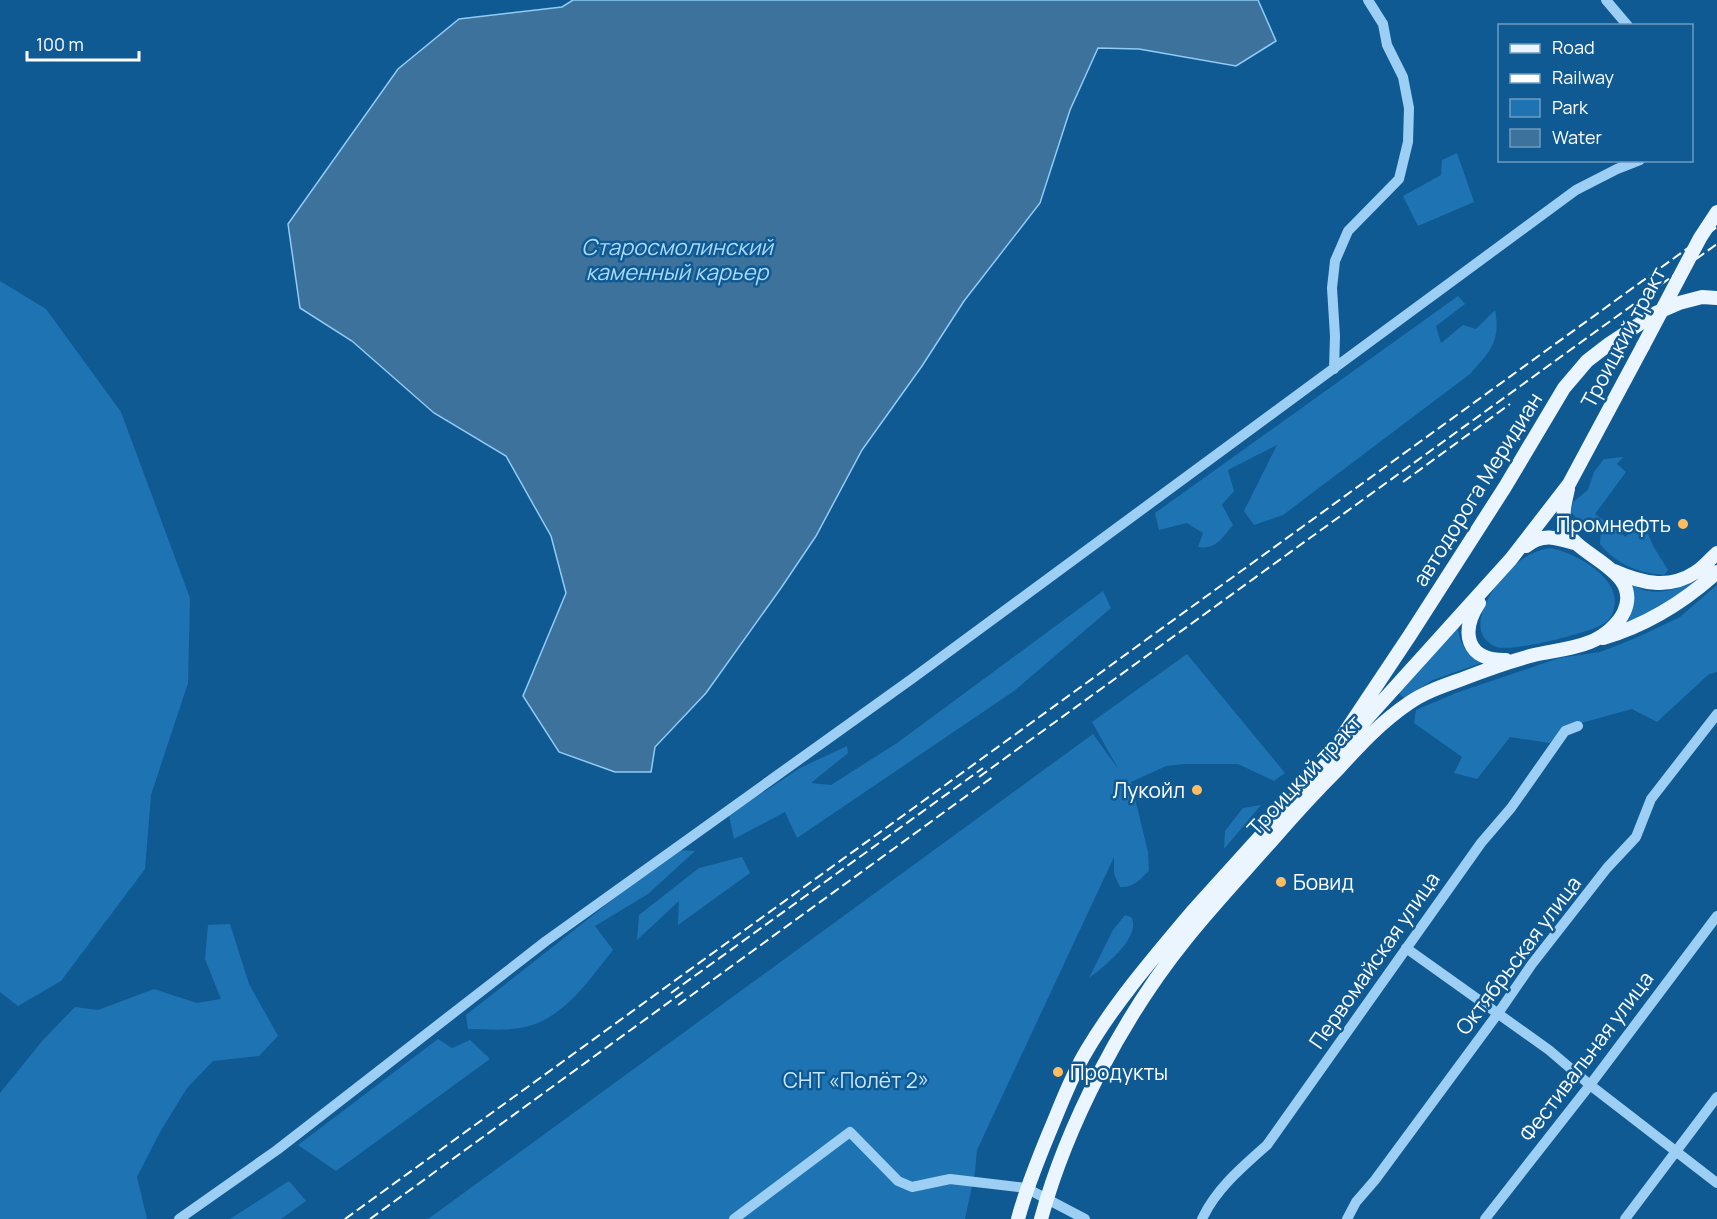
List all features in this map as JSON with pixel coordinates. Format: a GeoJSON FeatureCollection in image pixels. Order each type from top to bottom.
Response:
{"type":"FeatureCollection","features":[{"type":"Feature","properties":{"kind":"main road","name":"Троицкий тракт"},"geometry":{"type":"LineString","coordinates":[[1018,1219],[1026,1188],[1070,1083],[1102,1026],[1150,962],[1192,912],[1495,578],[1569,484],[1700,238],[1717,212]]}},
{"type":"Feature","properties":{"kind":"main road","name":"автодорога Меридиан"},"geometry":{"type":"LineString","coordinates":[[1326,765],[1350,724],[1505,487],[1564,388],[1587,361],[1656,313],[1679,303],[1702,297],[1717,298]]}},
{"type":"Feature","properties":{"kind":"main road","name":"Троицкий тракт"},"geometry":{"type":"LineString","coordinates":[[1041,1219],[1046,1199],[1092,1088],[1109,1054],[1161,970],[1185,939],[1288,821],[1379,725],[1411,701],[1430,691],[1512,660],[1591,642],[1614,627],[1625,609],[1627,601],[1624,588],[1614,571],[1577,544],[1567,532],[1564,506],[1569,484]]}},
{"type":"Feature","properties":{"kind":"main road"},"geometry":{"type":"LineString","coordinates":[[1511,559],[1537,538],[1546,536],[1577,544]]}},
{"type":"Feature","properties":{"kind":"main road"},"geometry":{"type":"LineString","coordinates":[[1614,571],[1630,579],[1659,584],[1679,580],[1696,572],[1717,553]]}},
{"type":"Feature","properties":{"kind":"main road"},"geometry":{"type":"LineString","coordinates":[[1591,642],[1630,630],[1666,612],[1717,572]]}},
{"type":"Feature","properties":{"kind":"main road"},"geometry":{"type":"LineString","coordinates":[[1495,578],[1474,611],[1468,633],[1469,642],[1473,649],[1484,658],[1512,660]]}},
{"type":"Feature","properties":{"kind":"street"},"geometry":{"type":"LineString","coordinates":[[1334,369],[1335,336],[1332,288],[1335,261],[1348,231],[1399,179],[1408,142],[1408,108],[1403,76],[1388,45],[1383,24],[1368,0]]}},
{"type":"Feature","properties":{"kind":"street"},"geometry":{"type":"LineString","coordinates":[[1606,0],[1626,24]]}},
{"type":"Feature","properties":{"kind":"street"},"geometry":{"type":"LineString","coordinates":[[179,1219],[277,1150],[546,941],[913,678],[1576,190],[1635,162]]}},
{"type":"Feature","properties":{"kind":"street","name":"Октябрьская улица"},"geometry":{"type":"LineString","coordinates":[[1347,1219],[1356,1202],[1375,1180],[1532,964],[1607,868],[1636,837],[1651,799],[1717,714]]}},
{"type":"Feature","properties":{"kind":"street","name":"Первомайская улица"},"geometry":{"type":"LineString","coordinates":[[1202,1219],[1217,1194],[1232,1176],[1267,1145],[1481,843],[1510,808],[1565,731],[1578,726]]}},
{"type":"Feature","properties":{"kind":"street","name":"Фестивальная улица"},"geometry":{"type":"LineString","coordinates":[[1485,1219],[1590,1085],[1717,916]]}},
{"type":"Feature","properties":{"kind":"street"},"geometry":{"type":"LineString","coordinates":[[1406,948],[1499,1012],[1717,1183]]}},
{"type":"Feature","properties":{"kind":"street"},"geometry":{"type":"LineString","coordinates":[[1625,1219],[1717,1097]]}},
{"type":"Feature","properties":{"kind":"street"},"geometry":{"type":"LineString","coordinates":[[734,1219],[850,1132],[898,1181],[905,1185],[918,1187],[950,1179],[1026,1188],[1085,1219]]}},
{"type":"Feature","properties":{"kind":"green space"},"geometry":{"type":"Polygon","coordinates":[[[1457,153],[1474,202],[1418,226],[1403,196],[1441,175],[1442,160],[1457,153]]]}},
{"type":"Feature","properties":{"kind":"green space"},"geometry":{"type":"Polygon","coordinates":[[[0,281],[46,309],[121,412],[190,598],[188,683],[151,795],[145,869],[61,981],[18,1006],[0,992],[0,281]]]}},
{"type":"Feature","properties":{"kind":"green space"},"geometry":{"type":"Polygon","coordinates":[[[1458,296],[1465,304],[1436,326],[1441,343],[1463,325],[1476,329],[1495,310],[1495,338],[1488,352],[1470,374],[1283,515],[1254,525],[1244,511],[1277,445],[1228,470],[1234,491],[1222,505],[1233,525],[1214,545],[1198,547],[1203,533],[1187,523],[1159,530],[1155,513],[1458,296]]]}},
{"type":"Feature","properties":{"kind":"green space"},"geometry":{"type":"Polygon","coordinates":[[[1623,457],[1617,464],[1626,472],[1595,514],[1626,537],[1641,516],[1653,546],[1668,570],[1664,575],[1637,570],[1621,563],[1600,544],[1601,530],[1579,521],[1571,512],[1573,502],[1588,490],[1594,472],[1604,459],[1623,457]]]}},
{"type":"Feature","properties":{"kind":"green space"},"geometry":{"type":"Polygon","coordinates":[[[1550,548],[1560,550],[1583,561],[1604,577],[1615,597],[1610,617],[1597,627],[1561,638],[1514,647],[1494,646],[1484,638],[1481,628],[1481,616],[1492,591],[1509,570],[1521,560],[1528,555],[1550,548]]]}},
{"type":"Feature","properties":{"kind":"green space"},"geometry":{"type":"Polygon","coordinates":[[[1698,581],[1653,614],[1626,623],[1632,609],[1629,583],[1655,592],[1671,590],[1698,581]]]}},
{"type":"Feature","properties":{"kind":"green space"},"geometry":{"type":"Polygon","coordinates":[[[1717,585],[1717,672],[1709,674],[1657,722],[1632,709],[1563,728],[1550,743],[1510,737],[1477,779],[1454,773],[1462,757],[1414,723],[1416,710],[1456,693],[1559,658],[1600,652],[1636,638],[1680,617],[1717,585]]]}},
{"type":"Feature","properties":{"kind":"green space"},"geometry":{"type":"Polygon","coordinates":[[[1103,591],[1111,608],[1014,691],[797,838],[785,812],[734,839],[729,815],[800,768],[847,746],[848,753],[811,783],[831,785],[897,743],[1103,591]]]}},
{"type":"Feature","properties":{"kind":"green space"},"geometry":{"type":"Polygon","coordinates":[[[1458,624],[1459,636],[1464,647],[1481,663],[1433,680],[1404,698],[1399,693],[1458,624]]]}},
{"type":"Feature","properties":{"kind":"green space","name":"СНТ «Полёт 2»"},"geometry":{"type":"Polygon","coordinates":[[[1187,654],[1285,773],[1274,781],[1238,764],[1184,764],[1166,766],[1131,782],[1148,852],[1149,871],[1133,884],[1120,887],[1114,874],[1114,857],[977,1150],[965,1219],[428,1219],[1093,734],[1119,770],[1092,722],[1187,654]]]}},
{"type":"Feature","properties":{"kind":"green space"},"geometry":{"type":"Polygon","coordinates":[[[1261,805],[1224,849],[1225,831],[1243,808],[1261,805]]]}},
{"type":"Feature","properties":{"kind":"green space"},"geometry":{"type":"Polygon","coordinates":[[[676,850],[695,851],[648,894],[595,926],[613,950],[584,987],[561,1009],[548,1018],[519,1028],[468,1029],[466,1015],[676,850]]]}},
{"type":"Feature","properties":{"kind":"green space"},"geometry":{"type":"Polygon","coordinates":[[[742,857],[750,873],[678,925],[679,901],[637,940],[639,915],[699,868],[742,857]]]}},
{"type":"Feature","properties":{"kind":"green space"},"geometry":{"type":"Polygon","coordinates":[[[1125,915],[1131,917],[1133,925],[1127,942],[1112,959],[1089,978],[1113,930],[1125,915]]]}},
{"type":"Feature","properties":{"kind":"green space"},"geometry":{"type":"Polygon","coordinates":[[[230,924],[249,984],[278,1036],[259,1056],[213,1061],[187,1088],[160,1132],[137,1177],[147,1219],[0,1219],[0,1093],[43,1040],[75,1007],[98,1010],[154,989],[197,1003],[221,999],[205,959],[208,925],[230,924]]]}},
{"type":"Feature","properties":{"kind":"green space"},"geometry":{"type":"Polygon","coordinates":[[[438,1039],[452,1048],[470,1040],[490,1059],[336,1171],[298,1145],[438,1039]]]}},
{"type":"Feature","properties":{"kind":"green space"},"geometry":{"type":"Polygon","coordinates":[[[289,1181],[306,1201],[281,1219],[230,1219],[289,1181]]]}},
{"type":"Feature","properties":{"kind":"water","name":"Старосмолинский каменный карьер"},"geometry":{"type":"Polygon","coordinates":[[[573,0],[1258,0],[1276,41],[1236,66],[1139,49],[1098,48],[1070,110],[1040,203],[964,301],[922,366],[862,450],[816,536],[781,588],[706,693],[655,747],[651,772],[615,772],[559,752],[523,696],[566,593],[551,536],[506,456],[434,413],[352,341],[300,308],[288,224],[398,69],[459,19],[562,7],[573,0]]]}},
{"type":"Feature","properties":{"kind":"railway"},"geometry":{"type":"LineString","coordinates":[[345,1219],[1717,227]]}},
{"type":"Feature","properties":{"kind":"railway"},"geometry":{"type":"LineString","coordinates":[[979,777],[1717,244]]}},
{"type":"Feature","properties":{"kind":"railway"},"geometry":{"type":"LineString","coordinates":[[1403,482],[1510,404]]}},
{"type":"Feature","properties":{"kind":"railway"},"geometry":{"type":"LineString","coordinates":[[671,993],[983,768]]}},
{"type":"Feature","properties":{"kind":"railway"},"geometry":{"type":"LineString","coordinates":[[678,1005],[994,776]]}},
{"type":"Feature","properties":{"kind":"railway"},"geometry":{"type":"LineString","coordinates":[[370,1219],[683,992]]}},
{"type":"Feature","properties":{"kind":"place","name":"Промнефть"},"geometry":{"type":"Point","coordinates":[1683,524]}},
{"type":"Feature","properties":{"kind":"place","name":"Лукойл"},"geometry":{"type":"Point","coordinates":[1197,790]}},
{"type":"Feature","properties":{"kind":"place","name":"Бовид"},"geometry":{"type":"Point","coordinates":[1281,882]}},
{"type":"Feature","properties":{"kind":"place","name":"Продукты"},"geometry":{"type":"Point","coordinates":[1058,1072]}}]}
